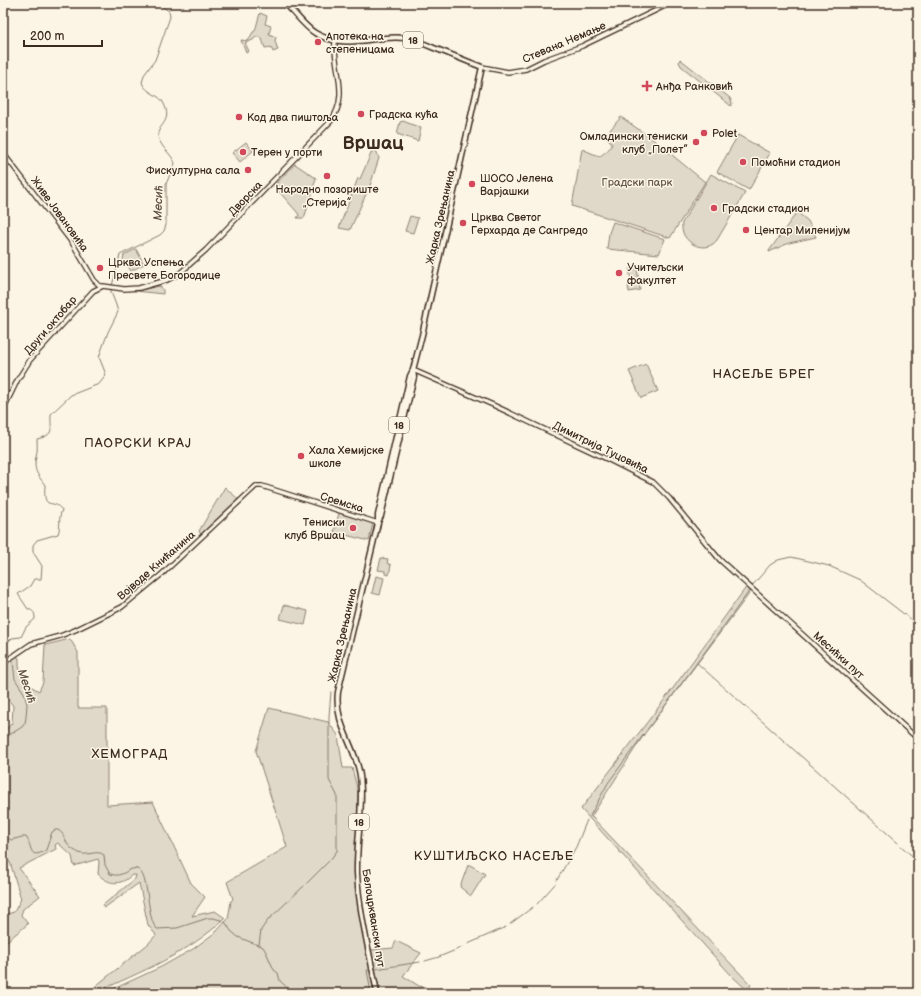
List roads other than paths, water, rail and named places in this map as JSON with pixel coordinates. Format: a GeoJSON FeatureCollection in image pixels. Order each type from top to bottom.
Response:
{"type":"FeatureCollection","features":[{"type":"Feature","properties":{"kind":"main road","name":"Стевана Немање"},"geometry":{"type":"LineString","coordinates":[[285,3],[311,30],[317,34],[335,40],[350,42],[386,37],[406,38],[418,41],[482,68]]}},
{"type":"Feature","properties":{"kind":"main road","name":"Жарка Зрењанина"},"geometry":{"type":"LineString","coordinates":[[352,751],[337,710],[337,698],[341,673],[391,476],[414,377],[413,370],[482,68]]}},
{"type":"Feature","properties":{"kind":"main road","name":"Белоцрквански пут"},"geometry":{"type":"LineString","coordinates":[[352,751],[358,766],[360,784],[357,853],[358,883],[377,993]]}},
{"type":"Feature","properties":{"kind":"street","name":"Стевана Немање"},"geometry":{"type":"LineString","coordinates":[[482,68],[501,72],[520,71],[544,60],[582,46],[671,3]]}},
{"type":"Feature","properties":{"kind":"street","name":"Дворска"},"geometry":{"type":"LineString","coordinates":[[100,286],[127,289],[137,288],[171,279],[204,252],[304,150],[334,117],[341,96],[335,57],[335,40]]}},
{"type":"Feature","properties":{"kind":"street","name":"Живе Јовановића"},"geometry":{"type":"LineString","coordinates":[[3,153],[73,244],[94,280],[100,286]]}},
{"type":"Feature","properties":{"kind":"street","name":"Други октобар"},"geometry":{"type":"LineString","coordinates":[[3,410],[18,379],[31,359],[82,302],[100,286]]}},
{"type":"Feature","properties":{"kind":"street","name":"Димитрија Туцовића"},"geometry":{"type":"LineString","coordinates":[[413,370],[493,405],[653,482],[669,498],[720,560],[747,585]]}},
{"type":"Feature","properties":{"kind":"street","name":"Сремска"},"geometry":{"type":"LineString","coordinates":[[239,501],[253,488],[258,486],[378,523]]}},
{"type":"Feature","properties":{"kind":"street","name":"Војводе Книћанина"},"geometry":{"type":"LineString","coordinates":[[5,661],[31,644],[75,630],[122,607],[162,574],[239,501]]}},
{"type":"Feature","properties":{"kind":"street","name":"Месићки пут"},"geometry":{"type":"LineString","coordinates":[[747,585],[918,739]]}},
{"type":"Feature","properties":{"kind":"waterway","name":"Месић"},"geometry":{"type":"LineString","coordinates":[[112,286],[120,255],[160,235],[164,231],[166,225],[166,184],[175,163],[159,140],[158,132],[167,115],[164,104],[160,98],[147,90],[142,83],[144,75],[155,60],[170,17],[169,11],[157,3]]}},
{"type":"Feature","properties":{"kind":"waterway","name":"Месић"},"geometry":{"type":"LineString","coordinates":[[9,657],[7,643],[12,638],[21,637],[26,627],[35,619],[34,612],[28,609],[18,594],[30,586],[34,579],[41,579],[42,566],[33,552],[33,545],[37,540],[58,534],[62,510],[58,506],[47,502],[45,499],[45,485],[35,468],[37,439],[47,436],[50,433],[51,414],[71,395],[99,384],[104,378],[105,372],[99,357],[108,332],[118,312],[111,289]]}},
{"type":"Feature","properties":{"kind":"waterway"},"geometry":{"type":"LineString","coordinates":[[752,586],[770,565],[778,560],[791,557],[800,559],[829,566],[860,580],[918,625]]}},
{"type":"Feature","properties":{"kind":"waterway"},"geometry":{"type":"LineString","coordinates":[[647,730],[750,590]]}},
{"type":"Feature","properties":{"kind":"waterway","name":"Месић"},"geometry":{"type":"LineString","coordinates":[[3,739],[22,727],[25,723],[26,717],[27,704],[24,693],[15,679],[13,662],[10,660]]}},
{"type":"Feature","properties":{"kind":"waterway"},"geometry":{"type":"LineString","coordinates":[[697,663],[898,843]]}},
{"type":"Feature","properties":{"kind":"waterway"},"geometry":{"type":"LineString","coordinates":[[307,883],[337,851],[337,795],[329,780],[329,716],[331,692]]}},
{"type":"Feature","properties":{"kind":"waterway"},"geometry":{"type":"LineString","coordinates":[[590,816],[608,783],[644,734]]}},
{"type":"Feature","properties":{"kind":"waterway","name":"Месић"},"geometry":{"type":"LineString","coordinates":[[3,760],[5,766],[3,771]]}},
{"type":"Feature","properties":{"kind":"waterway"},"geometry":{"type":"LineString","coordinates":[[557,880],[576,847],[587,820]]}},
{"type":"Feature","properties":{"kind":"waterway","name":"Месић"},"geometry":{"type":"LineString","coordinates":[[3,835],[11,840],[26,837],[32,851],[36,854],[46,850],[52,832],[58,830],[62,833],[67,844],[79,853],[101,853],[104,855],[105,865],[110,874],[119,875],[131,869],[137,869],[141,872],[144,879],[151,916],[157,929],[177,928],[208,918],[221,920],[226,923],[231,931],[238,937],[263,947],[274,970],[278,973],[280,981],[293,993]]}},
{"type":"Feature","properties":{"kind":"waterway"},"geometry":{"type":"LineString","coordinates":[[901,846],[918,861]]}},
{"type":"Feature","properties":{"kind":"waterway"},"geometry":{"type":"LineString","coordinates":[[537,904],[555,884]]}},
{"type":"Feature","properties":{"kind":"waterway"},"geometry":{"type":"LineString","coordinates":[[259,945],[261,930],[268,920],[304,886]]}},
{"type":"Feature","properties":{"kind":"waterway"},"geometry":{"type":"LineString","coordinates":[[510,924],[533,907]]}},
{"type":"Feature","properties":{"kind":"waterway"},"geometry":{"type":"LineString","coordinates":[[468,944],[506,927]]}},
{"type":"Feature","properties":{"kind":"waterway"},"geometry":{"type":"LineString","coordinates":[[425,961],[463,947]]}},
{"type":"Feature","properties":{"kind":"waterway"},"geometry":{"type":"LineString","coordinates":[[376,969],[420,962]]}},
{"type":"Feature","properties":{"kind":"waterway"},"geometry":{"type":"LineString","coordinates":[[371,970],[367,970],[371,993]]}},
{"type":"Feature","properties":{"kind":"place","name":"Апотека на степеницама"},"geometry":{"type":"Point","coordinates":[318,42]}},
{"type":"Feature","properties":{"kind":"place","name":"Анђа Ранковић"},"geometry":{"type":"Point","coordinates":[647,86]}},
{"type":"Feature","properties":{"kind":"place","name":"Градска кућа"},"geometry":{"type":"Point","coordinates":[361,114]}},
{"type":"Feature","properties":{"kind":"place","name":"Код два пиштоља"},"geometry":{"type":"Point","coordinates":[239,117]}},
{"type":"Feature","properties":{"kind":"place","name":"Polet"},"geometry":{"type":"Point","coordinates":[704,133]}},
{"type":"Feature","properties":{"kind":"place","name":"Омладински тениски клуб „Полет”"},"geometry":{"type":"Point","coordinates":[696,142]}},
{"type":"Feature","properties":{"kind":"place","name":"Терен у порти"},"geometry":{"type":"Point","coordinates":[243,152]}},
{"type":"Feature","properties":{"kind":"place","name":"Помоћни стадион"},"geometry":{"type":"Point","coordinates":[743,162]}},
{"type":"Feature","properties":{"kind":"place","name":"Фискултурна сала"},"geometry":{"type":"Point","coordinates":[248,170]}},
{"type":"Feature","properties":{"kind":"place","name":"Народно позориште „Стерија”"},"geometry":{"type":"Point","coordinates":[327,176]}},
{"type":"Feature","properties":{"kind":"place","name":"ШОСО Јелена Варјашки"},"geometry":{"type":"Point","coordinates":[472,184]}},
{"type":"Feature","properties":{"kind":"place","name":"Градски стадион"},"geometry":{"type":"Point","coordinates":[714,208]}},
{"type":"Feature","properties":{"kind":"place","name":"Црква Светог Герхарда де Сангредо"},"geometry":{"type":"Point","coordinates":[463,223]}},
{"type":"Feature","properties":{"kind":"place","name":"Центар Миленијум"},"geometry":{"type":"Point","coordinates":[746,230]}},
{"type":"Feature","properties":{"kind":"place","name":"Црква Успења Пресвете Богородице"},"geometry":{"type":"Point","coordinates":[100,268]}},
{"type":"Feature","properties":{"kind":"place","name":"Учитељски факултет"},"geometry":{"type":"Point","coordinates":[619,273]}},
{"type":"Feature","properties":{"kind":"place","name":"Хала Хемијске школе"},"geometry":{"type":"Point","coordinates":[301,456]}},
{"type":"Feature","properties":{"kind":"place","name":"Тениски клуб Вршац"},"geometry":{"type":"Point","coordinates":[353,528]}},
{"type":"Feature","properties":{"kind":"district","name":"Вршац"},"geometry":{"type":"Point","coordinates":[373,142]}},
{"type":"Feature","properties":{"kind":"district","name":"НАСЕЉЕ БРЕГ"},"geometry":{"type":"Point","coordinates":[764,373]}},
{"type":"Feature","properties":{"kind":"district","name":"ПАОРСКИ КРАЈ"},"geometry":{"type":"Point","coordinates":[138,442]}},
{"type":"Feature","properties":{"kind":"district","name":"ХЕМОГРАД"},"geometry":{"type":"Point","coordinates":[130,753]}},
{"type":"Feature","properties":{"kind":"district","name":"КУШТИЉСКО НАСЕЉЕ"},"geometry":{"type":"Point","coordinates":[494,855]}},
{"type":"Feature","properties":{"kind":"park label","name":"Градски парк"},"geometry":{"type":"Point","coordinates":[637,182]}}]}
